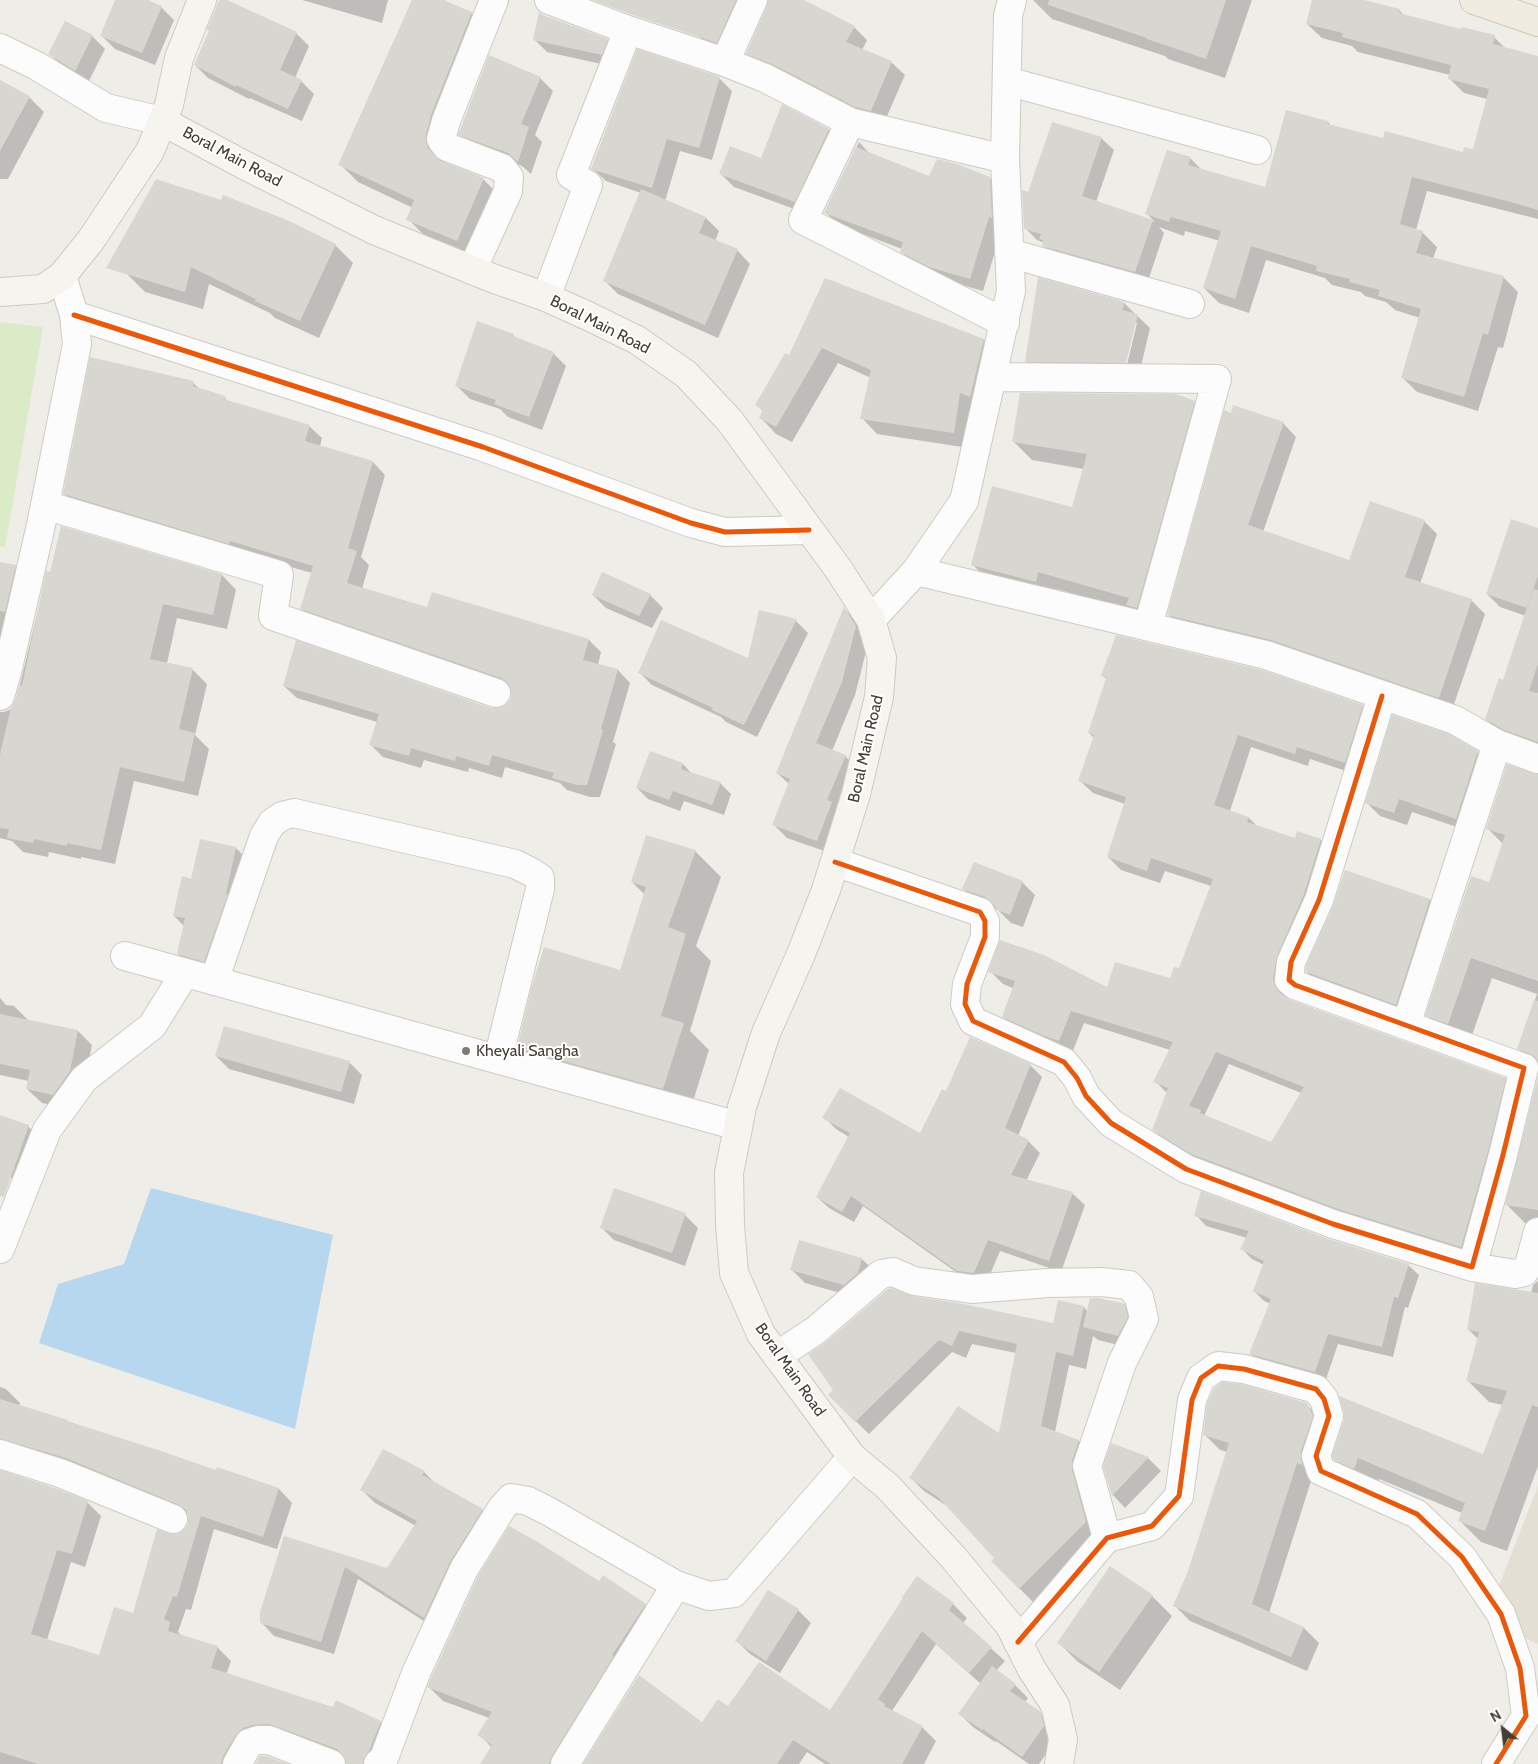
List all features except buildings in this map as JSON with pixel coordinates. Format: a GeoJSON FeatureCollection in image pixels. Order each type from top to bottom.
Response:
{"type":"FeatureCollection","features":[{"type":"Feature","properties":{"kind":"main road","name":"Boral Main Road"},"geometry":{"type":"LineString","coordinates":[[202,0],[179,58],[169,105],[162,121],[246,166],[374,230],[472,270],[546,297],[637,340],[686,374],[730,422],[838,570],[871,620],[882,658],[879,697],[856,794],[826,890],[801,954],[766,1033],[742,1107],[738,1126],[729,1172],[730,1224],[734,1273],[761,1334],[852,1457],[886,1486],[953,1557],[1010,1626],[1031,1668],[1055,1705],[1063,1739],[1062,1763]]}},
{"type":"Feature","properties":{"kind":"main road"},"geometry":{"type":"LineString","coordinates":[[1474,0],[1538,22]]}},
{"type":"Feature","properties":{"kind":"main road"},"geometry":{"type":"LineString","coordinates":[[0,292],[43,289],[62,276],[91,240],[150,151],[162,121]]}},
{"type":"Feature","properties":{"kind":"street"},"geometry":{"type":"LineString","coordinates":[[472,270],[508,191],[509,177],[502,168],[447,147],[441,139],[446,121],[494,0]]}},
{"type":"Feature","properties":{"kind":"street"},"geometry":{"type":"LineString","coordinates":[[549,0],[765,78],[850,122],[1005,159]]}},
{"type":"Feature","properties":{"kind":"street"},"geometry":{"type":"LineString","coordinates":[[725,62],[754,0]]}},
{"type":"Feature","properties":{"kind":"street"},"geometry":{"type":"LineString","coordinates":[[871,620],[916,571],[964,501],[1011,291],[1005,159],[1008,16],[1012,0]]}},
{"type":"Feature","properties":{"kind":"street"},"geometry":{"type":"LineString","coordinates":[[546,297],[588,185],[570,175],[628,30]]}},
{"type":"Feature","properties":{"kind":"street"},"geometry":{"type":"LineString","coordinates":[[0,48],[37,66],[106,108],[162,121]]}},
{"type":"Feature","properties":{"kind":"street"},"geometry":{"type":"LineString","coordinates":[[1007,81],[1257,150]]}},
{"type":"Feature","properties":{"kind":"street"},"geometry":{"type":"LineString","coordinates":[[850,122],[803,220],[1004,323]]}},
{"type":"Feature","properties":{"kind":"street"},"geometry":{"type":"LineString","coordinates":[[1009,253],[1190,304]]}},
{"type":"Feature","properties":{"kind":"street"},"geometry":{"type":"LineString","coordinates":[[0,696],[8,672],[45,505],[77,344],[74,315],[62,276]]}},
{"type":"Feature","properties":{"kind":"street"},"geometry":{"type":"LineString","coordinates":[[74,315],[483,447],[691,523],[725,532],[809,530]]}},
{"type":"Feature","properties":{"kind":"street"},"geometry":{"type":"LineString","coordinates":[[992,377],[1217,379],[1148,626]]}},
{"type":"Feature","properties":{"kind":"street"},"geometry":{"type":"LineString","coordinates":[[45,505],[279,575],[273,616],[496,693]]}},
{"type":"Feature","properties":{"kind":"street"},"geometry":{"type":"LineString","coordinates":[[916,571],[1266,654],[1455,720],[1497,744],[1538,759]]}},
{"type":"Feature","properties":{"kind":"street"},"geometry":{"type":"LineString","coordinates":[[1382,696],[1319,900],[1291,962],[1289,980],[1295,985],[1531,1071],[1503,1155],[1472,1268]]}},
{"type":"Feature","properties":{"kind":"street"},"geometry":{"type":"LineString","coordinates":[[1406,1025],[1497,744]]}},
{"type":"Feature","properties":{"kind":"street"},"geometry":{"type":"LineString","coordinates":[[214,980],[264,836],[272,823],[282,816],[294,813],[515,864],[540,878],[540,889],[498,1059]]}},
{"type":"Feature","properties":{"kind":"street"},"geometry":{"type":"LineString","coordinates":[[835,862],[980,912],[985,921],[985,938],[967,984],[965,1004],[973,1021],[1064,1062],[1077,1078],[1086,1096],[1110,1122],[1186,1169],[1333,1224],[1472,1268],[1515,1274],[1524,1272],[1529,1265],[1538,1232]]}},
{"type":"Feature","properties":{"kind":"street"},"geometry":{"type":"LineString","coordinates":[[125,956],[738,1126]]}},
{"type":"Feature","properties":{"kind":"street"},"geometry":{"type":"LineString","coordinates":[[0,1248],[47,1130],[84,1079],[152,1026],[186,973]]}},
{"type":"Feature","properties":{"kind":"street"},"geometry":{"type":"LineString","coordinates":[[776,1356],[816,1330],[881,1274],[893,1272],[914,1281],[972,1289],[1084,1282],[1129,1285],[1139,1297],[1144,1319],[1122,1363],[1087,1466],[1107,1538]]}},
{"type":"Feature","properties":{"kind":"street"},"geometry":{"type":"LineString","coordinates":[[1018,1642],[1107,1538],[1152,1526],[1179,1496],[1192,1400],[1201,1378],[1218,1366],[1244,1369],[1316,1389],[1324,1399],[1329,1416],[1316,1456],[1321,1471],[1417,1514],[1462,1557],[1500,1614],[1520,1668],[1526,1716],[1496,1764]]}},
{"type":"Feature","properties":{"kind":"street"},"geometry":{"type":"LineString","coordinates":[[0,1454],[60,1473],[173,1519]]}},
{"type":"Feature","properties":{"kind":"street"},"geometry":{"type":"LineString","coordinates":[[378,1764],[384,1758],[416,1673],[464,1570],[502,1508],[511,1498],[528,1502],[548,1511],[676,1584],[709,1596],[734,1593],[852,1457]]}},
{"type":"Feature","properties":{"kind":"street"},"geometry":{"type":"LineString","coordinates":[[565,1764],[676,1584]]}},
{"type":"Feature","properties":{"kind":"street"},"geometry":{"type":"LineString","coordinates":[[237,1764],[248,1743],[263,1740],[269,1740],[331,1764]]}},
{"type":"Feature","properties":{"kind":"shaded area"},"geometry":{"type":"Polygon","coordinates":[[[1538,1486],[1538,1644],[1486,1619],[1538,1486]]]}},
{"type":"Feature","properties":{"kind":"green space"},"geometry":{"type":"Polygon","coordinates":[[[0,322],[43,327],[5,548],[0,546],[0,322]]]}},
{"type":"Feature","properties":{"kind":"water"},"geometry":{"type":"Polygon","coordinates":[[[151,1188],[333,1235],[295,1429],[39,1343],[58,1284],[124,1264],[151,1188]]]}},
{"type":"Feature","properties":{"kind":"cycle path"},"geometry":{"type":"LineString","coordinates":[[74,315],[483,447],[691,523],[725,532],[809,530]]}},
{"type":"Feature","properties":{"kind":"cycle path"},"geometry":{"type":"LineString","coordinates":[[835,862],[980,912],[985,921],[985,937],[967,984],[965,1004],[973,1021],[1064,1062],[1077,1078],[1086,1096],[1111,1123],[1186,1169],[1333,1224],[1472,1267],[1503,1155],[1524,1068],[1295,985],[1289,980],[1291,962],[1319,900],[1382,696]]}},
{"type":"Feature","properties":{"kind":"cycle path"},"geometry":{"type":"LineString","coordinates":[[1018,1642],[1107,1538],[1152,1526],[1179,1496],[1192,1400],[1201,1378],[1218,1366],[1244,1369],[1316,1389],[1324,1399],[1329,1416],[1316,1456],[1321,1471],[1417,1514],[1462,1557],[1501,1614],[1520,1668],[1526,1716],[1496,1764]]}},
{"type":"Feature","properties":{"kind":"place","name":"Kheyali Sangha"},"geometry":{"type":"Point","coordinates":[466,1051]}}]}
